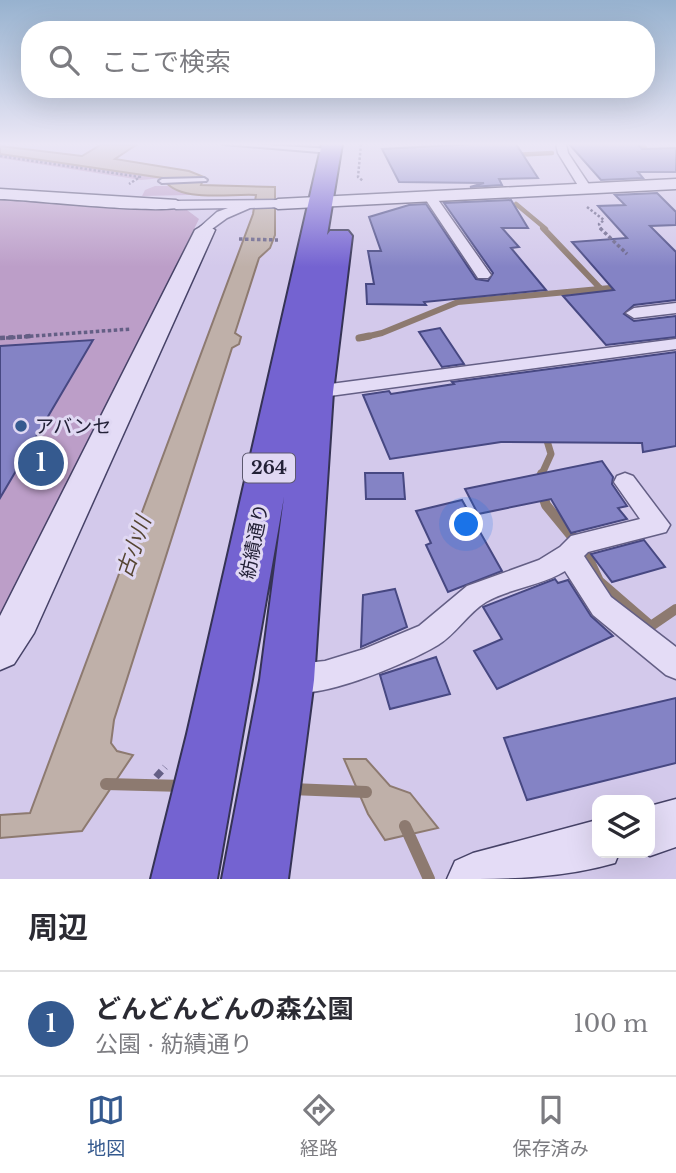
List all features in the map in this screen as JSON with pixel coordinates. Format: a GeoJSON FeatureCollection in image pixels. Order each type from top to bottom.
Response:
{"type":"FeatureCollection","features":[{"type":"Feature","properties":{"kind":"highway","name":"264"},"geometry":{"type":"LineString","coordinates":[[340,185],[342,195]]}},
{"type":"Feature","properties":{"kind":"highway","name":"264"},"geometry":{"type":"LineString","coordinates":[[257,870],[282,708],[315,392],[344,185]]}},
{"type":"Feature","properties":{"kind":"highway","name":"紡績通り"},"geometry":{"type":"LineString","coordinates":[[186,870],[342,195]]}},
{"type":"Feature","properties":{"kind":"street"},"geometry":{"type":"LineString","coordinates":[[580,185],[586,197]]}},
{"type":"Feature","properties":{"kind":"street"},"geometry":{"type":"LineString","coordinates":[[0,194],[60,194],[131,206],[249,205],[278,204],[342,195],[586,197],[669,185]]}},
{"type":"Feature","properties":{"kind":"street"},"geometry":{"type":"LineString","coordinates":[[430,197],[483,275]]}},
{"type":"Feature","properties":{"kind":"street"},"geometry":{"type":"LineString","coordinates":[[0,650],[20,620],[205,230],[207,220],[202,214],[176,205]]}},
{"type":"Feature","properties":{"kind":"street"},"geometry":{"type":"LineString","coordinates":[[205,230],[222,215],[249,205]]}},
{"type":"Feature","properties":{"kind":"street"},"geometry":{"type":"LineString","coordinates":[[635,313],[676,308]]}},
{"type":"Feature","properties":{"kind":"street"},"geometry":{"type":"LineString","coordinates":[[315,392],[676,344]]}},
{"type":"Feature","properties":{"kind":"street"},"geometry":{"type":"LineString","coordinates":[[282,708],[325,676],[429,635],[476,594],[548,568],[575,549],[658,525],[625,482]]}},
{"type":"Feature","properties":{"kind":"street"},"geometry":{"type":"LineString","coordinates":[[575,549],[602,606],[676,666]]}},
{"type":"Feature","properties":{"kind":"street"},"geometry":{"type":"LineString","coordinates":[[655,829],[676,823]]}},
{"type":"Feature","properties":{"kind":"street"},"geometry":{"type":"LineString","coordinates":[[477,878],[592,846]]}},
{"type":"Feature","properties":{"kind":"path"},"geometry":{"type":"LineString","coordinates":[[123,188],[128,185]]}},
{"type":"Feature","properties":{"kind":"path"},"geometry":{"type":"LineString","coordinates":[[342,195],[351,185]]}},
{"type":"Feature","properties":{"kind":"path"},"geometry":{"type":"LineString","coordinates":[[586,197],[604,220],[599,224],[600,229],[627,254]]}},
{"type":"Feature","properties":{"kind":"path"},"geometry":{"type":"LineString","coordinates":[[239,239],[278,240]]}},
{"type":"Feature","properties":{"kind":"path"},"geometry":{"type":"LineString","coordinates":[[0,338],[136,329]]}},
{"type":"Feature","properties":{"kind":"shaded area"},"geometry":{"type":"Polygon","coordinates":[[[155,186],[168,186],[185,193],[235,194],[142,196],[145,190],[155,186]]]}},
{"type":"Feature","properties":{"kind":"shaded area"},"geometry":{"type":"Polygon","coordinates":[[[0,197],[53,197],[139,210],[187,210],[199,219],[0,622],[0,197]]]}},
{"type":"Feature","properties":{"kind":"water"},"geometry":{"type":"Polygon","coordinates":[[[170,186],[275,187],[275,235],[270,248],[259,258],[235,333],[241,337],[239,344],[232,348],[114,720],[111,743],[117,751],[133,755],[82,831],[0,838],[0,815],[30,813],[253,214],[256,195],[205,196],[170,186]]]}},
{"type":"Feature","properties":{"kind":"water"},"geometry":{"type":"Polygon","coordinates":[[[344,759],[366,759],[390,786],[410,793],[438,828],[385,840],[368,814],[344,759]]]}},
{"type":"Feature","properties":{"kind":"building"},"geometry":{"type":"Polygon","coordinates":[[[657,193],[676,212],[676,225],[650,226],[676,252],[676,300],[634,305],[624,314],[634,321],[676,316],[676,337],[606,345],[563,296],[614,290],[572,242],[627,238],[598,206],[625,205],[615,195],[657,193]]]}},
{"type":"Feature","properties":{"kind":"building"},"geometry":{"type":"Polygon","coordinates":[[[511,200],[528,228],[502,228],[519,247],[511,248],[546,290],[424,302],[426,305],[367,304],[366,284],[374,284],[368,251],[381,251],[369,217],[409,205],[426,204],[476,279],[488,281],[493,273],[444,203],[511,200]]]}},
{"type":"Feature","properties":{"kind":"building"},"geometry":{"type":"Polygon","coordinates":[[[440,328],[464,364],[442,367],[419,332],[440,328]]]}},
{"type":"Feature","properties":{"kind":"building","name":"アバンセ"},"geometry":{"type":"Polygon","coordinates":[[[93,340],[0,498],[0,346],[93,340]]]}},
{"type":"Feature","properties":{"kind":"building"},"geometry":{"type":"Polygon","coordinates":[[[676,352],[676,446],[643,452],[642,443],[501,442],[390,459],[363,395],[389,391],[391,394],[454,384],[452,382],[676,352]]]}},
{"type":"Feature","properties":{"kind":"building"},"geometry":{"type":"Polygon","coordinates":[[[602,461],[613,477],[612,484],[627,506],[618,508],[627,519],[571,533],[551,499],[478,514],[465,489],[602,461]]]}},
{"type":"Feature","properties":{"kind":"building"},"geometry":{"type":"Polygon","coordinates":[[[365,473],[403,473],[405,499],[366,499],[365,473]]]}},
{"type":"Feature","properties":{"kind":"building"},"geometry":{"type":"Polygon","coordinates":[[[462,500],[502,571],[448,592],[426,545],[431,543],[416,511],[462,500]]]}},
{"type":"Feature","properties":{"kind":"building"},"geometry":{"type":"Polygon","coordinates":[[[644,540],[665,567],[612,582],[591,554],[644,540]]]}},
{"type":"Feature","properties":{"kind":"building"},"geometry":{"type":"Polygon","coordinates":[[[555,579],[558,583],[568,580],[591,616],[613,636],[497,689],[474,651],[502,639],[483,607],[555,579]]]}},
{"type":"Feature","properties":{"kind":"building"},"geometry":{"type":"Polygon","coordinates":[[[395,589],[407,627],[361,647],[363,595],[395,589]]]}},
{"type":"Feature","properties":{"kind":"building"},"geometry":{"type":"Polygon","coordinates":[[[436,657],[450,694],[390,709],[380,675],[436,657]]]}},
{"type":"Feature","properties":{"kind":"building"},"geometry":{"type":"Polygon","coordinates":[[[676,698],[676,763],[527,800],[504,738],[676,698]]]}},
{"type":"Feature","properties":{"kind":"waterway"},"geometry":{"type":"LineString","coordinates":[[516,204],[546,229]]}},
{"type":"Feature","properties":{"kind":"waterway"},"geometry":{"type":"LineString","coordinates":[[543,228],[600,288]]}},
{"type":"Feature","properties":{"kind":"waterway"},"geometry":{"type":"LineString","coordinates":[[361,338],[382,333],[458,302],[621,287]]}},
{"type":"Feature","properties":{"kind":"waterway"},"geometry":{"type":"LineString","coordinates":[[359,338],[369,336]]}},
{"type":"Feature","properties":{"kind":"waterway"},"geometry":{"type":"LineString","coordinates":[[541,476],[551,454],[545,434]]}},
{"type":"Feature","properties":{"kind":"waterway"},"geometry":{"type":"LineString","coordinates":[[539,481],[542,474]]}},
{"type":"Feature","properties":{"kind":"waterway"},"geometry":{"type":"LineString","coordinates":[[542,493],[546,505],[587,555],[599,581],[651,626],[676,609]]}},
{"type":"Feature","properties":{"kind":"waterway","name":"古小川"},"geometry":{"type":"LineString","coordinates":[[106,784],[184,786]]}},
{"type":"Feature","properties":{"kind":"waterway","name":"古小川"},"geometry":{"type":"LineString","coordinates":[[291,789],[366,792]]}},
{"type":"Feature","properties":{"kind":"waterway","name":"古小川"},"geometry":{"type":"LineString","coordinates":[[405,826],[429,879]]}},
{"type":"Feature","properties":{"kind":"place","name":"アバンセ"},"geometry":{"type":"Point","coordinates":[21,426]}},
{"type":"Feature","properties":{"kind":"place","name":"どんどんどんの森公園"},"geometry":{"type":"Point","coordinates":[41,463]}}]}
